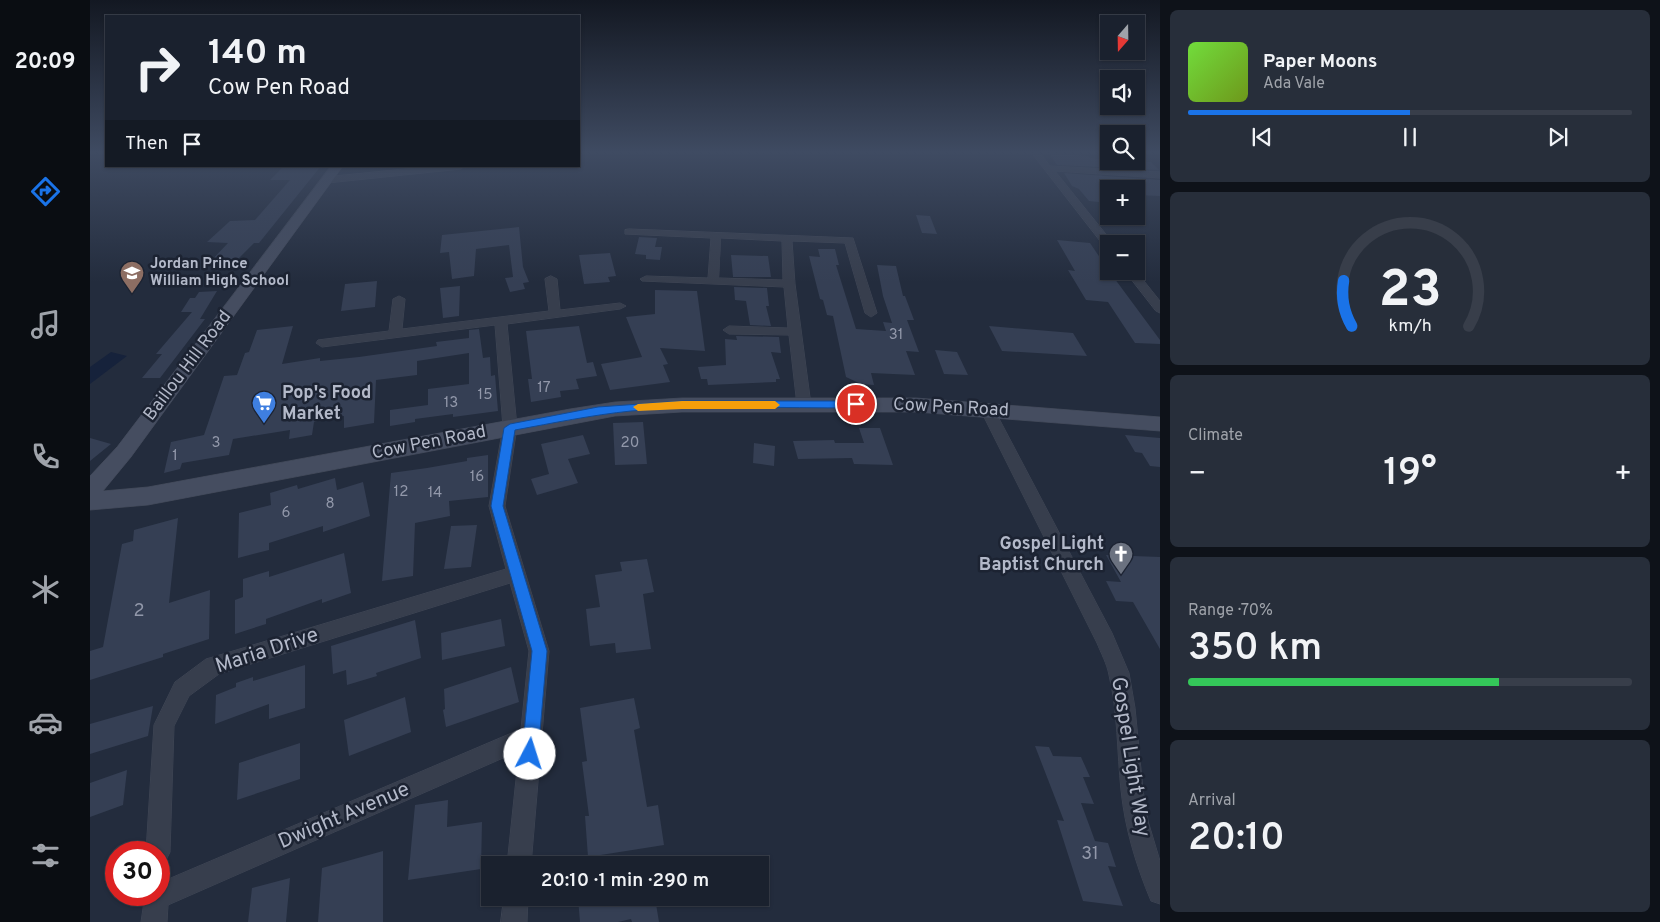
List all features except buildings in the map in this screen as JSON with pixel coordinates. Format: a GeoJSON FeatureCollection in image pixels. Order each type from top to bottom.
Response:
{"type":"FeatureCollection","features":[{"type":"Feature","properties":{"kind":"main road","name":"Baillou Hill Road"},"geometry":{"type":"LineString","coordinates":[[90,491],[124,452],[315,196]]}},
{"type":"Feature","properties":{"kind":"main road","name":"Cow Pen Road"},"geometry":{"type":"LineString","coordinates":[[90,501],[148,496],[616,409],[682,405],[916,405],[987,409],[1160,424]]}},
{"type":"Feature","properties":{"kind":"street"},"geometry":{"type":"LineString","coordinates":[[1070,196],[1101,235]]}},
{"type":"Feature","properties":{"kind":"street"},"geometry":{"type":"LineString","coordinates":[[630,232],[849,240],[871,314]]}},
{"type":"Feature","properties":{"kind":"street"},"geometry":{"type":"LineString","coordinates":[[713,281],[716,235]]}},
{"type":"Feature","properties":{"kind":"street"},"geometry":{"type":"LineString","coordinates":[[786,238],[789,284],[804,405]]}},
{"type":"Feature","properties":{"kind":"street"},"geometry":{"type":"LineString","coordinates":[[551,279],[556,314]]}},
{"type":"Feature","properties":{"kind":"street"},"geometry":{"type":"LineString","coordinates":[[646,279],[789,284]]}},
{"type":"Feature","properties":{"kind":"street"},"geometry":{"type":"LineString","coordinates":[[1137,280],[1160,309]]}},
{"type":"Feature","properties":{"kind":"street"},"geometry":{"type":"LineString","coordinates":[[396,334],[399,298]]}},
{"type":"Feature","properties":{"kind":"street"},"geometry":{"type":"LineString","coordinates":[[322,343],[620,306]]}},
{"type":"Feature","properties":{"kind":"street"},"geometry":{"type":"LineString","coordinates":[[501,321],[510,428],[497,506],[539,651],[520,856]]}},
{"type":"Feature","properties":{"kind":"street"},"geometry":{"type":"LineString","coordinates":[[730,330],[795,332]]}},
{"type":"Feature","properties":{"kind":"street","name":"Gospel Light Way"},"geometry":{"type":"LineString","coordinates":[[987,409],[1105,640],[1119,673],[1125,708],[1132,790],[1137,821],[1143,847],[1160,892]]}},
{"type":"Feature","properties":{"kind":"street","name":"Maria Drive"},"geometry":{"type":"LineString","coordinates":[[159,841],[164,725],[182,689],[213,666],[517,573]]}},
{"type":"Feature","properties":{"kind":"street","name":"Dwight Avenue"},"geometry":{"type":"LineString","coordinates":[[170,890],[532,736]]}},
{"type":"Feature","properties":{"kind":"street"},"geometry":{"type":"LineString","coordinates":[[154,922],[156,906]]}},
{"type":"Feature","properties":{"kind":"street"},"geometry":{"type":"LineString","coordinates":[[514,922],[515,906]]}},
{"type":"Feature","properties":{"kind":"water"},"geometry":{"type":"Polygon","coordinates":[[[111,352],[127,356],[90,384],[90,367],[111,352]]]}},
{"type":"Feature","properties":{"kind":"slow traffic"},"geometry":{"type":"LineString","coordinates":[[638,407],[775,405]]}},
{"type":"Feature","properties":{"kind":"place","name":"Jordan Prince William High School"},"geometry":{"type":"Point","coordinates":[132,294]}},
{"type":"Feature","properties":{"kind":"place","name":"Pop's Food Market"},"geometry":{"type":"Point","coordinates":[264,424]}},
{"type":"Feature","properties":{"kind":"place","name":"Gospel Light Baptist Church"},"geometry":{"type":"Point","coordinates":[1121,575]}},
{"type":"Feature","properties":{"kind":"route"},"geometry":{"type":"LineString","coordinates":[[530,754],[539,651],[497,506],[510,428],[616,409],[682,405],[856,404]]}}]}
